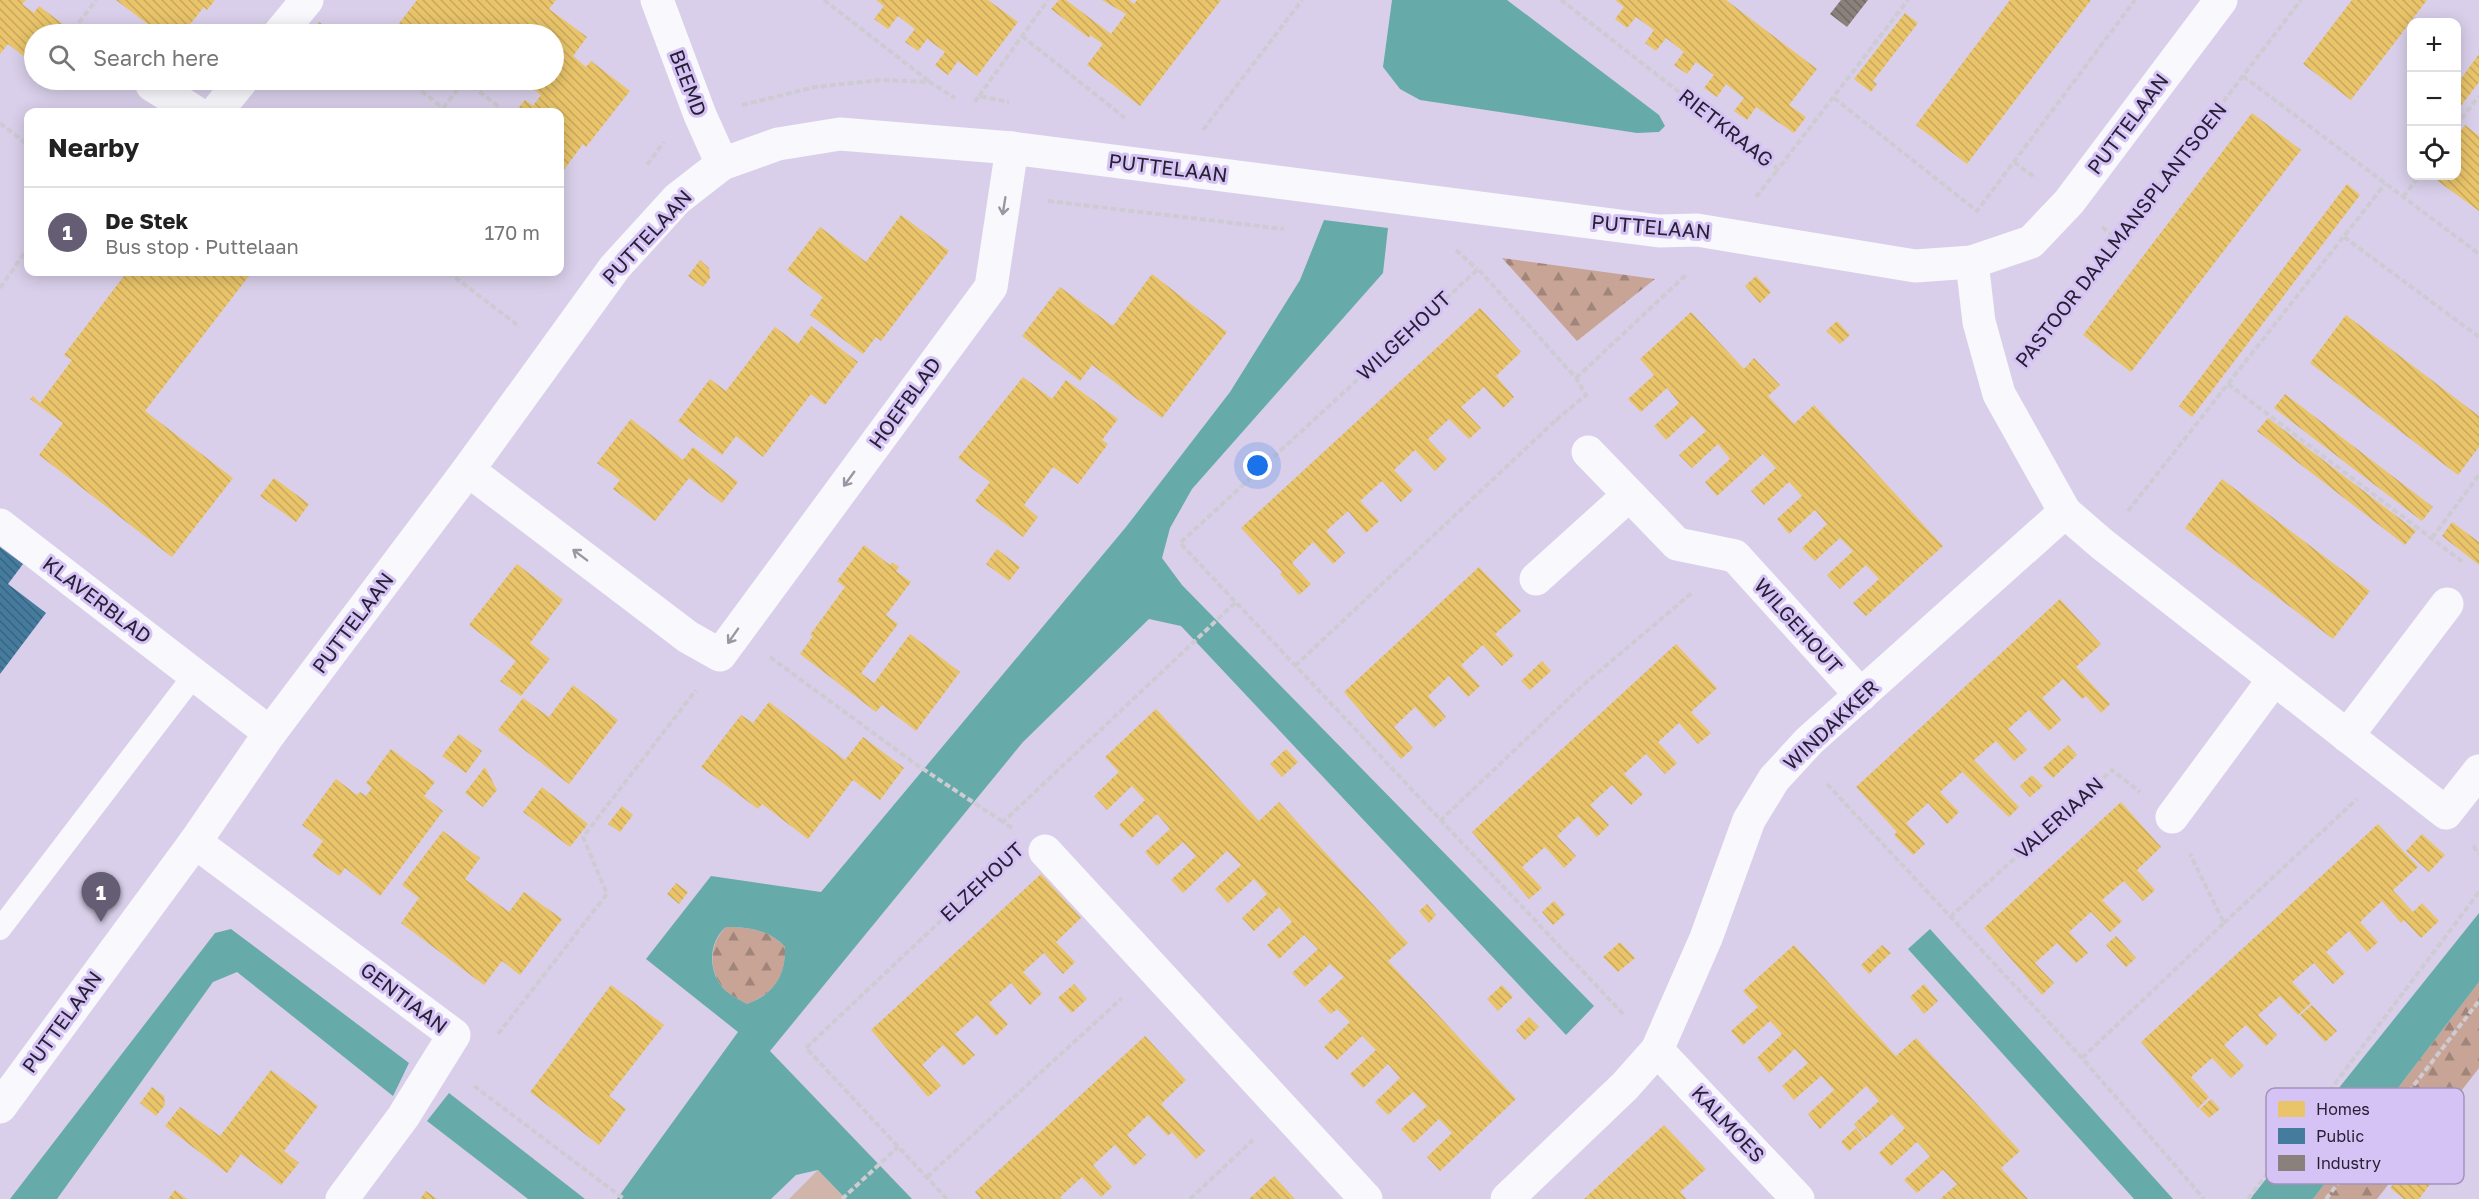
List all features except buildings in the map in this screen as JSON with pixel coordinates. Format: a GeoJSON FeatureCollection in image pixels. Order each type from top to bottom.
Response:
{"type":"FeatureCollection","features":[{"type":"Feature","properties":{"kind":"street"},"geometry":{"type":"LineString","coordinates":[[287,24],[307,0]]}},
{"type":"Feature","properties":{"kind":"street","name":"BEEMD"},"geometry":{"type":"LineString","coordinates":[[657,0],[700,115],[722,164]]}},
{"type":"Feature","properties":{"kind":"street","name":"PUTTELAAN"},"geometry":{"type":"LineString","coordinates":[[0,1107],[195,842],[270,733],[468,470],[615,267],[677,199],[722,164],[778,144],[840,134],[1012,148],[1659,231],[1697,230],[1916,266],[1972,262],[2031,242],[2054,218],[2069,202],[2221,0]]}},
{"type":"Feature","properties":{"kind":"street"},"geometry":{"type":"LineString","coordinates":[[160,90],[189,108]]}},
{"type":"Feature","properties":{"kind":"street"},"geometry":{"type":"LineString","coordinates":[[219,108],[234,90]]}},
{"type":"Feature","properties":{"kind":"street","name":"HOEFBLAD"},"geometry":{"type":"LineString","coordinates":[[728,643],[991,287],[1012,148]]}},
{"type":"Feature","properties":{"kind":"street"},"geometry":{"type":"LineString","coordinates":[[1972,262],[1979,322],[1999,394],[2065,512],[2102,544],[2446,813],[2479,771]]}},
{"type":"Feature","properties":{"kind":"street"},"geometry":{"type":"LineString","coordinates":[[1588,452],[1677,544],[1735,556]]}},
{"type":"Feature","properties":{"kind":"street"},"geometry":{"type":"LineString","coordinates":[[468,470],[688,637],[728,643]]}},
{"type":"Feature","properties":{"kind":"street"},"geometry":{"type":"LineString","coordinates":[[1536,579],[1629,495]]}},
{"type":"Feature","properties":{"kind":"street","name":"WINDAKKER"},"geometry":{"type":"LineString","coordinates":[[1507,1199],[1625,1086],[1658,1050],[1706,938],[1749,820],[1774,779],[1798,753],[1861,695],[2065,512]]}},
{"type":"Feature","properties":{"kind":"street","name":"KLAVERBLAD"},"geometry":{"type":"LineString","coordinates":[[0,525],[195,675]]}},
{"type":"Feature","properties":{"kind":"street","name":"WILGEHOUT"},"geometry":{"type":"LineString","coordinates":[[1735,556],[1861,695]]}},
{"type":"Feature","properties":{"kind":"street"},"geometry":{"type":"LineString","coordinates":[[2347,736],[2447,604]]}},
{"type":"Feature","properties":{"kind":"street"},"geometry":{"type":"LineString","coordinates":[[195,675],[270,733]]}},
{"type":"Feature","properties":{"kind":"street"},"geometry":{"type":"LineString","coordinates":[[2172,817],[2274,679]]}},
{"type":"Feature","properties":{"kind":"street","name":"GENTIAAN"},"geometry":{"type":"LineString","coordinates":[[195,842],[454,1035],[403,1117],[342,1199]]}},
{"type":"Feature","properties":{"kind":"street","name":"ELZEHOUT"},"geometry":{"type":"LineString","coordinates":[[1036,845],[1366,1199]]}},
{"type":"Feature","properties":{"kind":"street","name":"KALMOES"},"geometry":{"type":"LineString","coordinates":[[1658,1050],[1798,1199]]}},
{"type":"Feature","properties":{"kind":"lane"},"geometry":{"type":"LineString","coordinates":[[0,929],[195,675]]}},
{"type":"Feature","properties":{"kind":"path"},"geometry":{"type":"LineString","coordinates":[[78,24],[96,0]]}},
{"type":"Feature","properties":{"kind":"path"},"geometry":{"type":"LineString","coordinates":[[824,0],[930,82],[960,102]]}},
{"type":"Feature","properties":{"kind":"path"},"geometry":{"type":"LineString","coordinates":[[970,108],[1048,0]]}},
{"type":"Feature","properties":{"kind":"path"},"geometry":{"type":"LineString","coordinates":[[1197,138],[1302,0]]}},
{"type":"Feature","properties":{"kind":"path","name":"RIETKRAAG"},"geometry":{"type":"LineString","coordinates":[[1562,0],[1778,169],[1908,0]]}},
{"type":"Feature","properties":{"kind":"path"},"geometry":{"type":"LineString","coordinates":[[1834,98],[1977,211],[2135,0]]}},
{"type":"Feature","properties":{"kind":"path","name":"PASTOOR DAALMANSPLANTSOEN"},"geometry":{"type":"LineString","coordinates":[[1999,394],[2301,0]]}},
{"type":"Feature","properties":{"kind":"path"},"geometry":{"type":"LineString","coordinates":[[1022,36],[1126,119]]}},
{"type":"Feature","properties":{"kind":"path"},"geometry":{"type":"LineString","coordinates":[[2243,76],[2479,254]]}},
{"type":"Feature","properties":{"kind":"path"},"geometry":{"type":"LineString","coordinates":[[640,174],[668,138],[700,115],[815,87],[881,80],[930,82]]}},
{"type":"Feature","properties":{"kind":"path"},"geometry":{"type":"LineString","coordinates":[[420,90],[443,108],[457,90]]}},
{"type":"Feature","properties":{"kind":"path"},"geometry":{"type":"LineString","coordinates":[[478,90],[499,106],[497,108]]}},
{"type":"Feature","properties":{"kind":"path"},"geometry":{"type":"LineString","coordinates":[[979,96],[1012,102]]}},
{"type":"Feature","properties":{"kind":"path"},"geometry":{"type":"LineString","coordinates":[[2461,121],[2479,96]]}},
{"type":"Feature","properties":{"kind":"path"},"geometry":{"type":"LineString","coordinates":[[0,123],[24,142]]}},
{"type":"Feature","properties":{"kind":"path"},"geometry":{"type":"LineString","coordinates":[[1203,131],[1214,132]]}},
{"type":"Feature","properties":{"kind":"path"},"geometry":{"type":"LineString","coordinates":[[1752,202],[1778,169]]}},
{"type":"Feature","properties":{"kind":"path"},"geometry":{"type":"LineString","coordinates":[[2403,197],[2416,180]]}},
{"type":"Feature","properties":{"kind":"path"},"geometry":{"type":"LineString","coordinates":[[2102,544],[2385,184]]}},
{"type":"Feature","properties":{"kind":"path"},"geometry":{"type":"LineString","coordinates":[[1005,196],[1295,231]]}},
{"type":"Feature","properties":{"kind":"path"},"geometry":{"type":"LineString","coordinates":[[1576,378],[1687,277],[1697,230]]}},
{"type":"Feature","properties":{"kind":"path"},"geometry":{"type":"LineString","coordinates":[[2344,237],[2479,337]]}},
{"type":"Feature","properties":{"kind":"path"},"geometry":{"type":"LineString","coordinates":[[1295,666],[1556,420],[1586,395],[1576,378],[1478,269],[1456,250],[1444,249]]}},
{"type":"Feature","properties":{"kind":"path"},"geometry":{"type":"LineString","coordinates":[[0,288],[24,255]]}},
{"type":"Feature","properties":{"kind":"path","name":"WILGEHOUT"},"geometry":{"type":"LineString","coordinates":[[1236,602],[1180,543],[1478,269]]}},
{"type":"Feature","properties":{"kind":"path"},"geometry":{"type":"LineString","coordinates":[[453,276],[523,330],[530,320]]}},
{"type":"Feature","properties":{"kind":"path"},"geometry":{"type":"LineString","coordinates":[[2229,384],[2473,569]]}},
{"type":"Feature","properties":{"kind":"path"},"geometry":{"type":"LineString","coordinates":[[1556,420],[1588,452]]}},
{"type":"Feature","properties":{"kind":"path"},"geometry":{"type":"LineString","coordinates":[[2432,538],[2479,475]]}},
{"type":"Feature","properties":{"kind":"path"},"geometry":{"type":"LineString","coordinates":[[1440,821],[1582,686],[1735,556]]}},
{"type":"Feature","properties":{"kind":"path"},"geometry":{"type":"LineString","coordinates":[[1003,822],[1236,602],[1658,1050]]}},
{"type":"Feature","properties":{"kind":"path"},"geometry":{"type":"LineString","coordinates":[[492,1041],[607,894],[583,837],[687,705],[728,643],[983,808],[1036,845]]}},
{"type":"Feature","properties":{"kind":"path"},"geometry":{"type":"LineString","coordinates":[[1798,753],[2082,1058],[2204,1199]]}},
{"type":"Feature","properties":{"kind":"path"},"geometry":{"type":"LineString","coordinates":[[2082,1058],[2390,768]]}},
{"type":"Feature","properties":{"kind":"path","name":"VALERIAAN"},"geometry":{"type":"LineString","coordinates":[[1950,917],[2112,770],[2172,817],[2224,923]]}},
{"type":"Feature","properties":{"kind":"path","name":"ELZEHOUT"},"geometry":{"type":"LineString","coordinates":[[898,1147],[806,1048],[1036,845]]}},
{"type":"Feature","properties":{"kind":"path"},"geometry":{"type":"LineString","coordinates":[[2332,1088],[2479,892]]}},
{"type":"Feature","properties":{"kind":"path"},"geometry":{"type":"LineString","coordinates":[[927,1178],[1154,969]]}},
{"type":"Feature","properties":{"kind":"path"},"geometry":{"type":"LineString","coordinates":[[2412,1088],[2479,1001]]}},
{"type":"Feature","properties":{"kind":"path"},"geometry":{"type":"LineString","coordinates":[[1190,1199],[1284,1111]]}},
{"type":"Feature","properties":{"kind":"path"},"geometry":{"type":"LineString","coordinates":[[842,1199],[898,1147],[947,1199]]}},
{"type":"Feature","properties":{"kind":"path"},"geometry":{"type":"LineString","coordinates":[[2248,1199],[2266,1175]]}},
{"type":"Feature","properties":{"kind":"path"},"geometry":{"type":"LineString","coordinates":[[2326,1199],[2338,1184]]}},
{"type":"Feature","properties":{"kind":"path"},"geometry":{"type":"LineString","coordinates":[[609,1188],[624,1199]]}},
{"type":"Feature","properties":{"kind":"shaded area"},"geometry":{"type":"Polygon","coordinates":[[[1392,0],[1507,0],[1659,115],[1665,126],[1659,132],[1637,133],[1420,100],[1400,89],[1383,67],[1392,0]]]}},
{"type":"Feature","properties":{"kind":"shaded area"},"geometry":{"type":"Polygon","coordinates":[[[1324,220],[1388,228],[1383,273],[1192,489],[1170,528],[1162,558],[1182,585],[1594,1006],[1566,1035],[1181,626],[1149,619],[1023,742],[770,1051],[912,1199],[846,1199],[818,1170],[796,1175],[771,1199],[617,1199],[738,1032],[646,959],[711,876],[821,892],[1126,527],[1230,392],[1300,280],[1324,220]],[[726,927],[715,941],[713,967],[720,984],[726,991],[747,1004],[764,995],[777,983],[783,967],[785,947],[766,933],[726,927]]]}},
{"type":"Feature","properties":{"kind":"shaded area"},"geometry":{"type":"Polygon","coordinates":[[[2479,913],[2479,982],[2398,1088],[2339,1088],[2479,913]]]}},
{"type":"Feature","properties":{"kind":"shaded area"},"geometry":{"type":"Polygon","coordinates":[[[231,929],[409,1063],[393,1096],[237,972],[213,982],[57,1199],[10,1199],[215,933],[231,929]]]}},
{"type":"Feature","properties":{"kind":"shaded area"},"geometry":{"type":"Polygon","coordinates":[[[1930,929],[2173,1199],[2134,1199],[1908,949],[1930,929]]]}},
{"type":"Feature","properties":{"kind":"shaded area"},"geometry":{"type":"Polygon","coordinates":[[[449,1093],[585,1199],[528,1199],[427,1121],[449,1093]]]}},
{"type":"Feature","properties":{"kind":"shaded area"},"geometry":{"type":"Polygon","coordinates":[[[818,1170],[846,1199],[789,1199],[818,1170]]]}},
{"type":"Feature","properties":{"kind":"shaded area"},"geometry":{"type":"Polygon","coordinates":[[[2266,1179],[2266,1184],[2324,1184],[2313,1199],[2250,1199],[2266,1179]]]}},
{"type":"Feature","properties":{"kind":"green space"},"geometry":{"type":"Polygon","coordinates":[[[1502,258],[1655,279],[1577,341],[1502,258]]]}},
{"type":"Feature","properties":{"kind":"green space"},"geometry":{"type":"Polygon","coordinates":[[[726,927],[766,933],[785,947],[783,967],[777,983],[764,995],[747,1004],[726,991],[713,968],[713,950],[726,927]]]}},
{"type":"Feature","properties":{"kind":"green space"},"geometry":{"type":"Polygon","coordinates":[[[2479,982],[2479,1068],[2463,1088],[2398,1088],[2479,982]]]}},
{"type":"Feature","properties":{"kind":"green space"},"geometry":{"type":"Polygon","coordinates":[[[2324,1184],[2389,1184],[2377,1199],[2313,1199],[2324,1184]]]}},
{"type":"Feature","properties":{"kind":"place","name":"De Stek"},"geometry":{"type":"Point","coordinates":[101,922]}}]}
